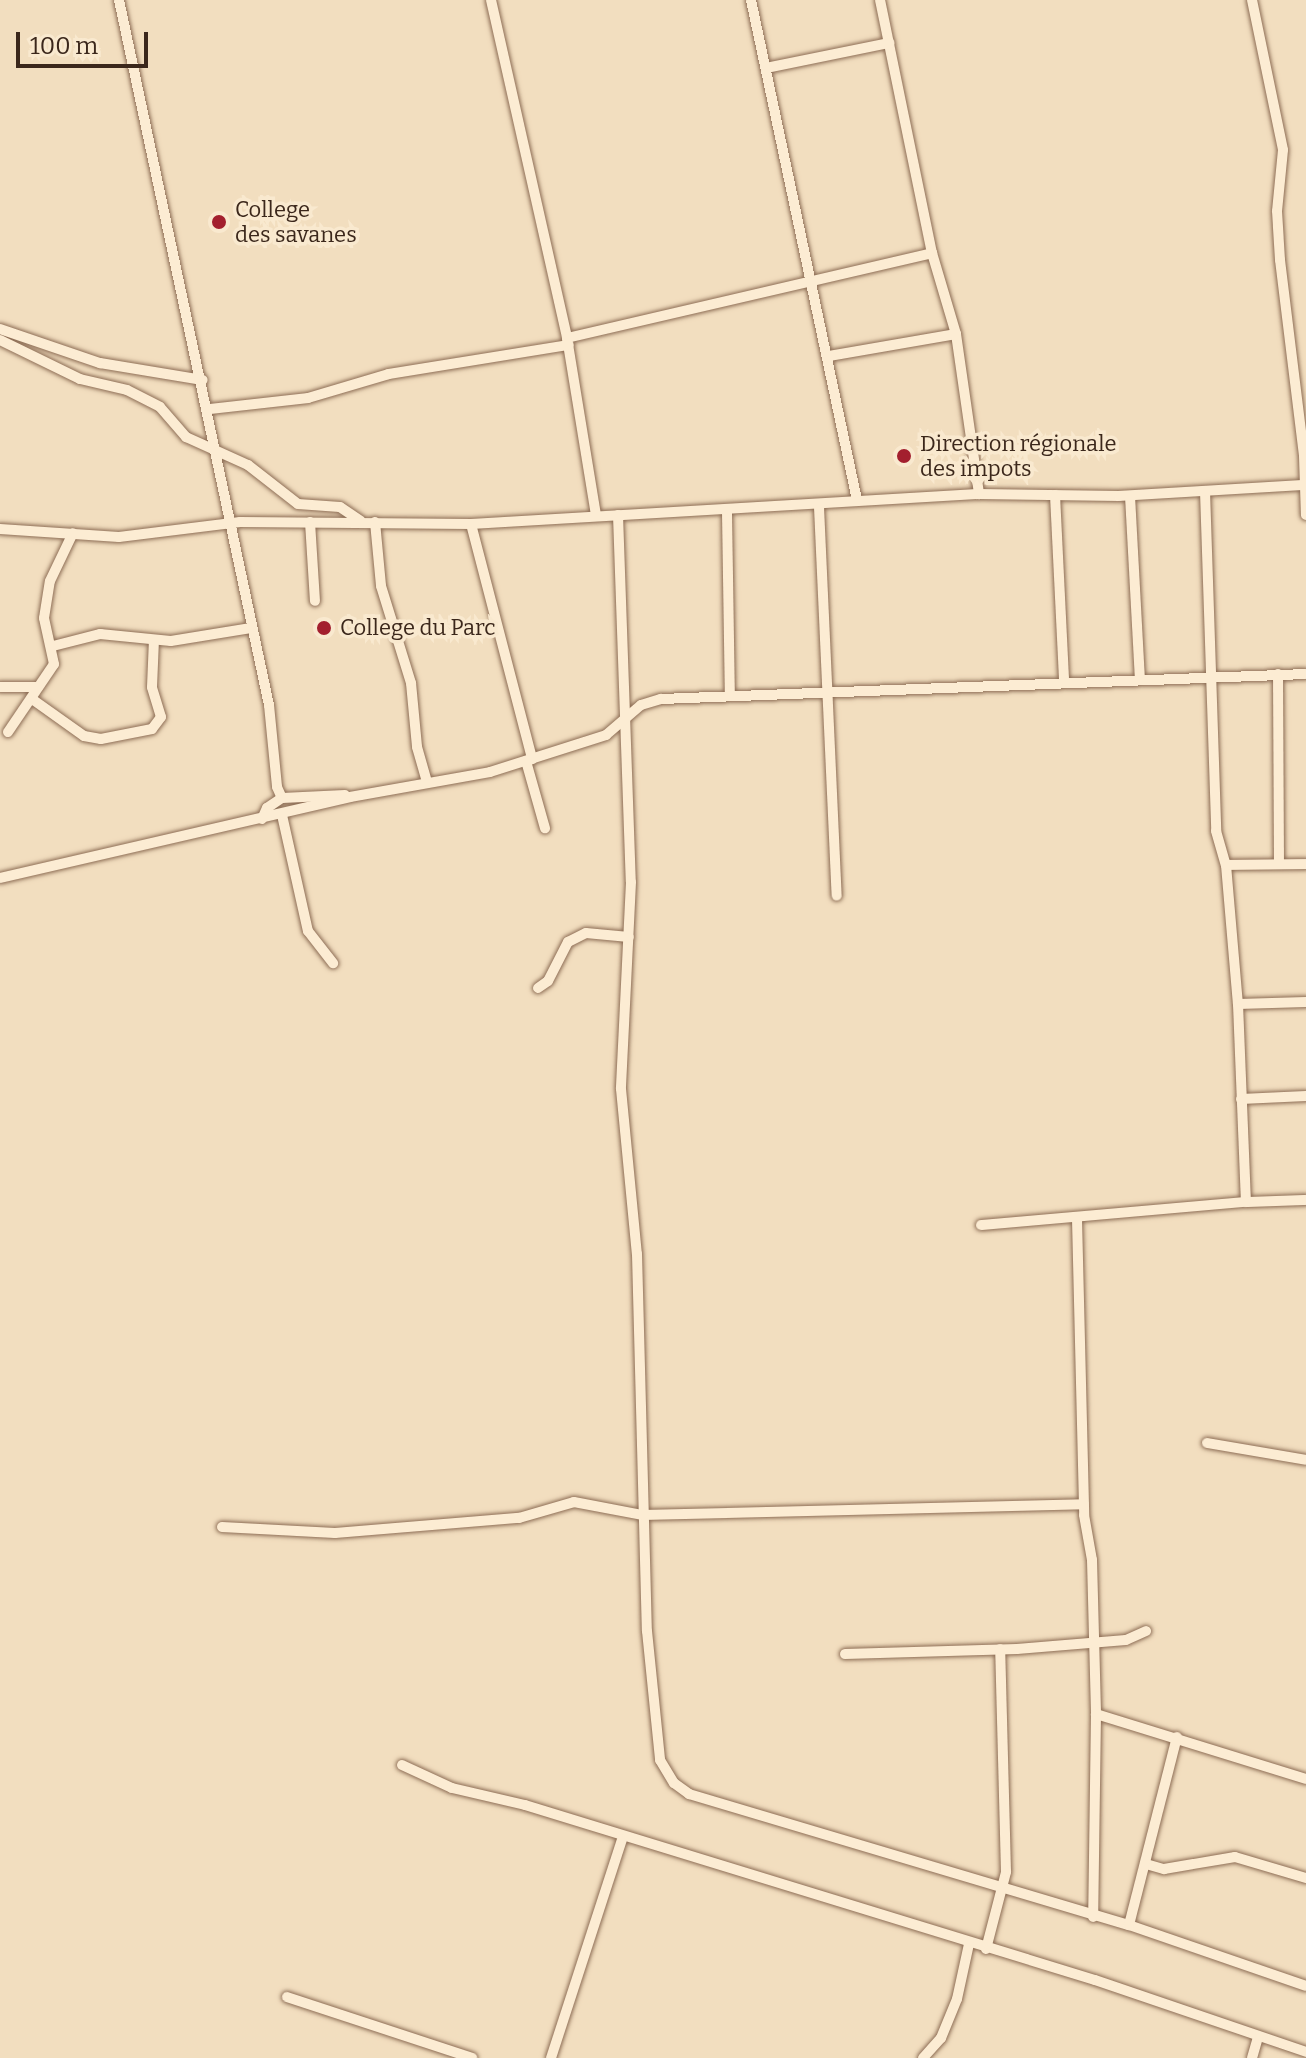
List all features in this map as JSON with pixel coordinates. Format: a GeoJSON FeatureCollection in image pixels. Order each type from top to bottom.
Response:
{"type":"FeatureCollection","features":[{"type":"Feature","properties":{"kind":"street"},"geometry":{"type":"LineString","coordinates":[[119,0],[210,409],[227,524],[269,705],[282,798]]}},
{"type":"Feature","properties":{"kind":"street"},"geometry":{"type":"LineString","coordinates":[[492,0],[568,341],[596,515]]}},
{"type":"Feature","properties":{"kind":"street"},"geometry":{"type":"LineString","coordinates":[[751,0],[829,356],[857,500]]}},
{"type":"Feature","properties":{"kind":"street"},"geometry":{"type":"LineString","coordinates":[[880,0],[932,253],[956,334],[979,494]]}},
{"type":"Feature","properties":{"kind":"street"},"geometry":{"type":"LineString","coordinates":[[1252,0],[1283,150],[1277,211],[1280,260],[1306,485],[1306,515]]}},
{"type":"Feature","properties":{"kind":"street"},"geometry":{"type":"LineString","coordinates":[[766,68],[889,43]]}},
{"type":"Feature","properties":{"kind":"street"},"geometry":{"type":"LineString","coordinates":[[210,409],[308,398],[389,374],[568,341],[932,253]]}},
{"type":"Feature","properties":{"kind":"street"},"geometry":{"type":"LineString","coordinates":[[0,329],[100,363],[203,380]]}},
{"type":"Feature","properties":{"kind":"street"},"geometry":{"type":"LineString","coordinates":[[829,356],[956,334]]}},
{"type":"Feature","properties":{"kind":"street"},"geometry":{"type":"LineString","coordinates":[[0,340],[44,364],[127,390],[160,407],[186,437],[255,470],[298,504],[340,507],[361,521]]}},
{"type":"Feature","properties":{"kind":"street"},"geometry":{"type":"LineString","coordinates":[[0,529],[130,537],[227,524],[361,521],[471,524],[596,515],[727,513],[819,507],[857,500],[979,494],[1130,496],[1306,485]]}},
{"type":"Feature","properties":{"kind":"street"},"geometry":{"type":"LineString","coordinates":[[1205,491],[1216,831],[1226,865],[1238,1004],[1246,1202]]}},
{"type":"Feature","properties":{"kind":"street"},"geometry":{"type":"LineString","coordinates":[[1055,495],[1064,682]]}},
{"type":"Feature","properties":{"kind":"street"},"geometry":{"type":"LineString","coordinates":[[1130,496],[1140,679]]}},
{"type":"Feature","properties":{"kind":"street"},"geometry":{"type":"LineString","coordinates":[[819,507],[830,692],[837,896]]}},
{"type":"Feature","properties":{"kind":"street"},"geometry":{"type":"LineString","coordinates":[[727,513],[730,695]]}},
{"type":"Feature","properties":{"kind":"street"},"geometry":{"type":"LineString","coordinates":[[618,515],[629,714],[629,937],[621,1089],[637,1254],[642,1515],[655,1737],[674,1783],[689,1794],[1093,1917],[1129,1925],[1306,1986]]}},
{"type":"Feature","properties":{"kind":"street"},"geometry":{"type":"LineString","coordinates":[[310,522],[315,601]]}},
{"type":"Feature","properties":{"kind":"street"},"geometry":{"type":"LineString","coordinates":[[375,522],[381,586],[411,683],[417,747],[427,783]]}},
{"type":"Feature","properties":{"kind":"street"},"geometry":{"type":"LineString","coordinates":[[471,524],[545,828]]}},
{"type":"Feature","properties":{"kind":"street"},"geometry":{"type":"LineString","coordinates":[[8,732],[54,664],[53,646],[44,618],[50,581],[73,533]]}},
{"type":"Feature","properties":{"kind":"street"},"geometry":{"type":"LineString","coordinates":[[53,646],[100,634],[154,640],[215,638],[251,628]]}},
{"type":"Feature","properties":{"kind":"street"},"geometry":{"type":"LineString","coordinates":[[32,699],[84,736],[101,739],[152,729],[161,717],[152,687],[154,640]]}},
{"type":"Feature","properties":{"kind":"street"},"geometry":{"type":"LineString","coordinates":[[1278,674],[1279,864]]}},
{"type":"Feature","properties":{"kind":"street"},"geometry":{"type":"LineString","coordinates":[[0,878],[350,797],[529,760],[606,735],[629,714],[661,699],[1306,674]]}},
{"type":"Feature","properties":{"kind":"street"},"geometry":{"type":"LineString","coordinates":[[0,687],[38,687]]}},
{"type":"Feature","properties":{"kind":"street"},"geometry":{"type":"LineString","coordinates":[[262,819],[267,808],[282,798],[350,797]]}},
{"type":"Feature","properties":{"kind":"street"},"geometry":{"type":"LineString","coordinates":[[282,815],[308,931],[333,963]]}},
{"type":"Feature","properties":{"kind":"street"},"geometry":{"type":"LineString","coordinates":[[1226,865],[1304,864],[1306,852]]}},
{"type":"Feature","properties":{"kind":"street"},"geometry":{"type":"LineString","coordinates":[[538,988],[548,981],[568,942],[586,933],[629,937]]}},
{"type":"Feature","properties":{"kind":"street"},"geometry":{"type":"LineString","coordinates":[[1238,1004],[1306,1002]]}},
{"type":"Feature","properties":{"kind":"street"},"geometry":{"type":"LineString","coordinates":[[1241,1099],[1306,1096]]}},
{"type":"Feature","properties":{"kind":"street"},"geometry":{"type":"LineString","coordinates":[[981,1225],[1246,1202],[1306,1200]]}},
{"type":"Feature","properties":{"kind":"street"},"geometry":{"type":"LineString","coordinates":[[1077,1219],[1084,1504],[1092,1560],[1096,1714],[1093,1917]]}},
{"type":"Feature","properties":{"kind":"street"},"geometry":{"type":"LineString","coordinates":[[1207,1443],[1306,1460]]}},
{"type":"Feature","properties":{"kind":"street"},"geometry":{"type":"LineString","coordinates":[[222,1527],[335,1533],[519,1518],[574,1502],[642,1515],[1084,1504]]}},
{"type":"Feature","properties":{"kind":"street"},"geometry":{"type":"LineString","coordinates":[[845,1654],[1000,1649],[1126,1640],[1146,1631]]}},
{"type":"Feature","properties":{"kind":"street"},"geometry":{"type":"LineString","coordinates":[[986,1949],[1002,1889],[1000,1649]]}},
{"type":"Feature","properties":{"kind":"street"},"geometry":{"type":"LineString","coordinates":[[1096,1714],[1177,1737],[1269,1771],[1306,1779]]}},
{"type":"Feature","properties":{"kind":"street"},"geometry":{"type":"LineString","coordinates":[[1129,1925],[1177,1737]]}},
{"type":"Feature","properties":{"kind":"street"},"geometry":{"type":"LineString","coordinates":[[402,1765],[452,1788],[525,1805],[622,1839],[986,1949],[1306,2052]]}},
{"type":"Feature","properties":{"kind":"street"},"geometry":{"type":"LineString","coordinates":[[551,2058],[622,1839]]}},
{"type":"Feature","properties":{"kind":"street"},"geometry":{"type":"LineString","coordinates":[[1146,1864],[1164,1869],[1235,1857],[1306,1878]]}},
{"type":"Feature","properties":{"kind":"street"},"geometry":{"type":"LineString","coordinates":[[923,2058],[941,2038],[969,1944]]}},
{"type":"Feature","properties":{"kind":"street"},"geometry":{"type":"LineString","coordinates":[[287,1997],[472,2058]]}},
{"type":"Feature","properties":{"kind":"street"},"geometry":{"type":"LineString","coordinates":[[1252,2058],[1258,2037]]}},
{"type":"Feature","properties":{"kind":"place","name":"College des savanes"},"geometry":{"type":"Point","coordinates":[219,222]}},
{"type":"Feature","properties":{"kind":"place","name":"Direction régionale des impots"},"geometry":{"type":"Point","coordinates":[904,456]}},
{"type":"Feature","properties":{"kind":"place","name":"College du Parc"},"geometry":{"type":"Point","coordinates":[324,628]}}]}
